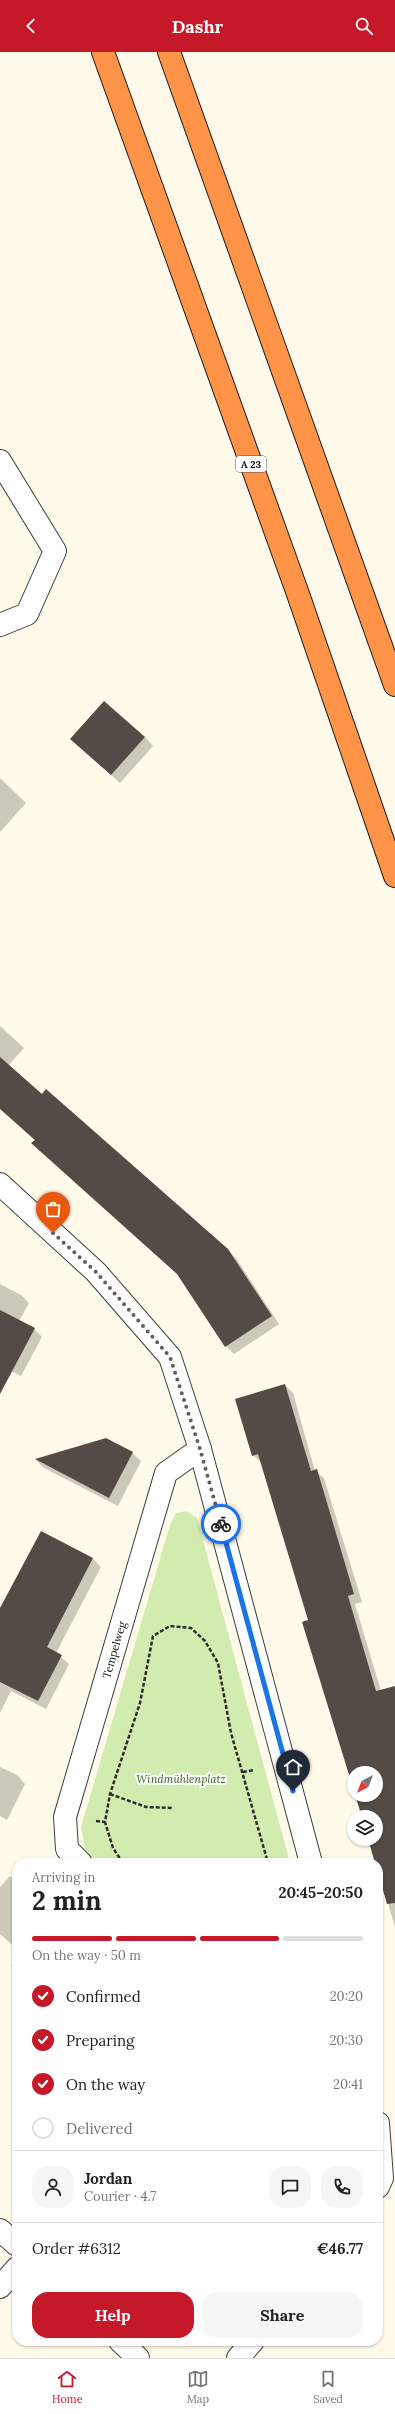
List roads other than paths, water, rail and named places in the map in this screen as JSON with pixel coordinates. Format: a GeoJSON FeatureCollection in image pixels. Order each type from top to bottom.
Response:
{"type":"FeatureCollection","features":[{"type":"Feature","properties":{"kind":"highway","name":"A 23"},"geometry":{"type":"LineString","coordinates":[[103,52],[298,594],[395,876]]}},
{"type":"Feature","properties":{"kind":"highway"},"geometry":{"type":"LineString","coordinates":[[168,52],[395,685]]}},
{"type":"Feature","properties":{"kind":"street"},"geometry":{"type":"LineString","coordinates":[[0,461],[55,551],[27,614],[0,625]]}},
{"type":"Feature","properties":{"kind":"street"},"geometry":{"type":"LineString","coordinates":[[0,1184],[96,1272],[170,1357],[200,1449],[311,1858]]}},
{"type":"Feature","properties":{"kind":"street","name":"Tempelweg"},"geometry":{"type":"LineString","coordinates":[[76,1858],[67,1849],[65,1817],[166,1473],[200,1449]]}},
{"type":"Feature","properties":{"kind":"street"},"geometry":{"type":"LineString","coordinates":[[0,2230],[12,2241]]}},
{"type":"Feature","properties":{"kind":"street"},"geometry":{"type":"LineString","coordinates":[[0,2287],[12,2274]]}},
{"type":"Feature","properties":{"kind":"street"},"geometry":{"type":"LineString","coordinates":[[125,2346],[138,2358]]}},
{"type":"Feature","properties":{"kind":"street"},"geometry":{"type":"LineString","coordinates":[[238,2358],[249,2346]]}},
{"type":"Feature","properties":{"kind":"park label","name":"Windmühlenplatz"},"geometry":{"type":"Point","coordinates":[181,1779]}}]}
